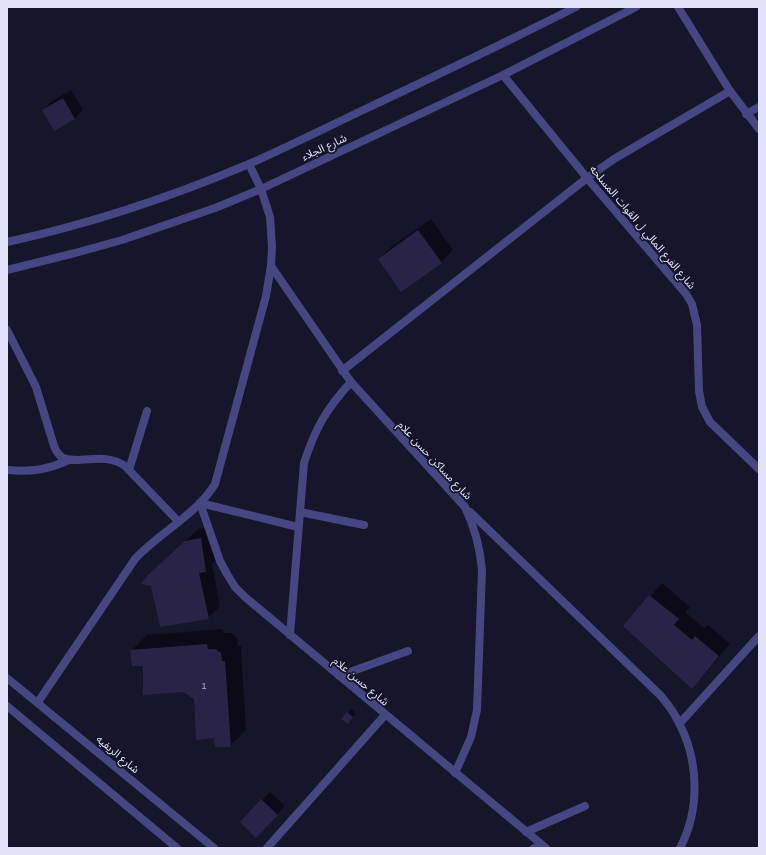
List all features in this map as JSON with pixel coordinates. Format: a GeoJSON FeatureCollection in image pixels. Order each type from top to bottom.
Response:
{"type":"FeatureCollection","features":[{"type":"Feature","properties":{"kind":"street","name":"شارع الجلاء"},"geometry":{"type":"LineString","coordinates":[[7,242],[70,227],[115,213],[161,198],[249,164],[491,50],[576,7]]}},
{"type":"Feature","properties":{"kind":"street","name":"شارع الجلاء"},"geometry":{"type":"LineString","coordinates":[[7,270],[75,254],[122,240],[216,208],[261,189],[503,75],[636,7]]}},
{"type":"Feature","properties":{"kind":"street"},"geometry":{"type":"LineString","coordinates":[[678,7],[730,91],[746,114],[759,128]]}},
{"type":"Feature","properties":{"kind":"street","name":"شارع الفرع المالي ل القوات المسلحه"},"geometry":{"type":"LineString","coordinates":[[503,75],[587,178],[686,294],[696,315],[699,391],[702,406],[710,422],[759,469]]}},
{"type":"Feature","properties":{"kind":"street"},"geometry":{"type":"LineString","coordinates":[[342,371],[587,178],[614,159],[730,91]]}},
{"type":"Feature","properties":{"kind":"street"},"geometry":{"type":"LineString","coordinates":[[746,114],[759,107]]}},
{"type":"Feature","properties":{"kind":"street"},"geometry":{"type":"LineString","coordinates":[[38,702],[135,559],[200,503],[209,493],[218,474],[266,296],[271,266],[272,247],[270,217],[261,189],[249,164]]}},
{"type":"Feature","properties":{"kind":"street","name":"شارع مساكن حسن علام"},"geometry":{"type":"LineString","coordinates":[[271,266],[342,371],[362,396],[465,507],[472,522],[481,553],[482,578],[477,710],[471,737],[455,773]]}},
{"type":"Feature","properties":{"kind":"street"},"geometry":{"type":"LineString","coordinates":[[7,330],[36,387],[57,453],[62,458],[69,460],[109,459],[120,462],[178,521]]}},
{"type":"Feature","properties":{"kind":"street"},"geometry":{"type":"LineString","coordinates":[[290,635],[304,463],[311,441],[322,419],[335,400],[351,382]]}},
{"type":"Feature","properties":{"kind":"street"},"geometry":{"type":"LineString","coordinates":[[129,470],[147,411]]}},
{"type":"Feature","properties":{"kind":"street"},"geometry":{"type":"LineString","coordinates":[[7,470],[25,472],[53,466],[69,460]]}},
{"type":"Feature","properties":{"kind":"street"},"geometry":{"type":"LineString","coordinates":[[200,503],[298,527]]}},
{"type":"Feature","properties":{"kind":"street","name":"شارع حسن علام"},"geometry":{"type":"LineString","coordinates":[[200,503],[220,562],[235,586],[245,597],[526,832],[540,847]]}},
{"type":"Feature","properties":{"kind":"street"},"geometry":{"type":"LineString","coordinates":[[465,507],[660,694],[671,708],[680,723],[688,742],[693,763],[695,784],[694,804],[689,825],[680,848]]}},
{"type":"Feature","properties":{"kind":"street"},"geometry":{"type":"LineString","coordinates":[[300,512],[364,525]]}},
{"type":"Feature","properties":{"kind":"street"},"geometry":{"type":"LineString","coordinates":[[680,723],[759,636]]}},
{"type":"Feature","properties":{"kind":"street"},"geometry":{"type":"LineString","coordinates":[[339,676],[408,651]]}},
{"type":"Feature","properties":{"kind":"street","name":"شارع الريفيه"},"geometry":{"type":"LineString","coordinates":[[7,678],[214,848]]}},
{"type":"Feature","properties":{"kind":"street"},"geometry":{"type":"LineString","coordinates":[[7,706],[177,848]]}},
{"type":"Feature","properties":{"kind":"street"},"geometry":{"type":"LineString","coordinates":[[267,848],[386,715]]}},
{"type":"Feature","properties":{"kind":"street"},"geometry":{"type":"LineString","coordinates":[[526,832],[585,806]]}},
{"type":"Feature","properties":{"kind":"building"},"geometry":{"type":"Polygon","coordinates":[[[63,98],[75,119],[54,131],[42,110],[63,98]]]}},
{"type":"Feature","properties":{"kind":"building"},"geometry":{"type":"Polygon","coordinates":[[[418,230],[442,263],[401,292],[378,259],[418,230]]]}},
{"type":"Feature","properties":{"kind":"building"},"geometry":{"type":"Polygon","coordinates":[[[201,538],[206,572],[199,573],[209,619],[160,627],[151,586],[141,584],[148,575],[185,541],[201,538]]]}},
{"type":"Feature","properties":{"kind":"building"},"geometry":{"type":"Polygon","coordinates":[[[649,595],[679,619],[674,625],[692,640],[695,636],[719,656],[692,689],[623,626],[649,595]]]}},
{"type":"Feature","properties":{"kind":"building"},"geometry":{"type":"Polygon","coordinates":[[[207,644],[208,649],[215,649],[221,653],[222,661],[225,661],[231,747],[215,747],[214,738],[196,740],[194,699],[183,692],[143,695],[143,666],[132,666],[130,650],[207,644]]]}},
{"type":"Feature","properties":{"kind":"building"},"geometry":{"type":"Polygon","coordinates":[[[347,712],[353,717],[348,724],[341,719],[347,712]]]}},
{"type":"Feature","properties":{"kind":"building"},"geometry":{"type":"Polygon","coordinates":[[[261,799],[278,815],[256,838],[240,822],[261,799]]]}}]}
